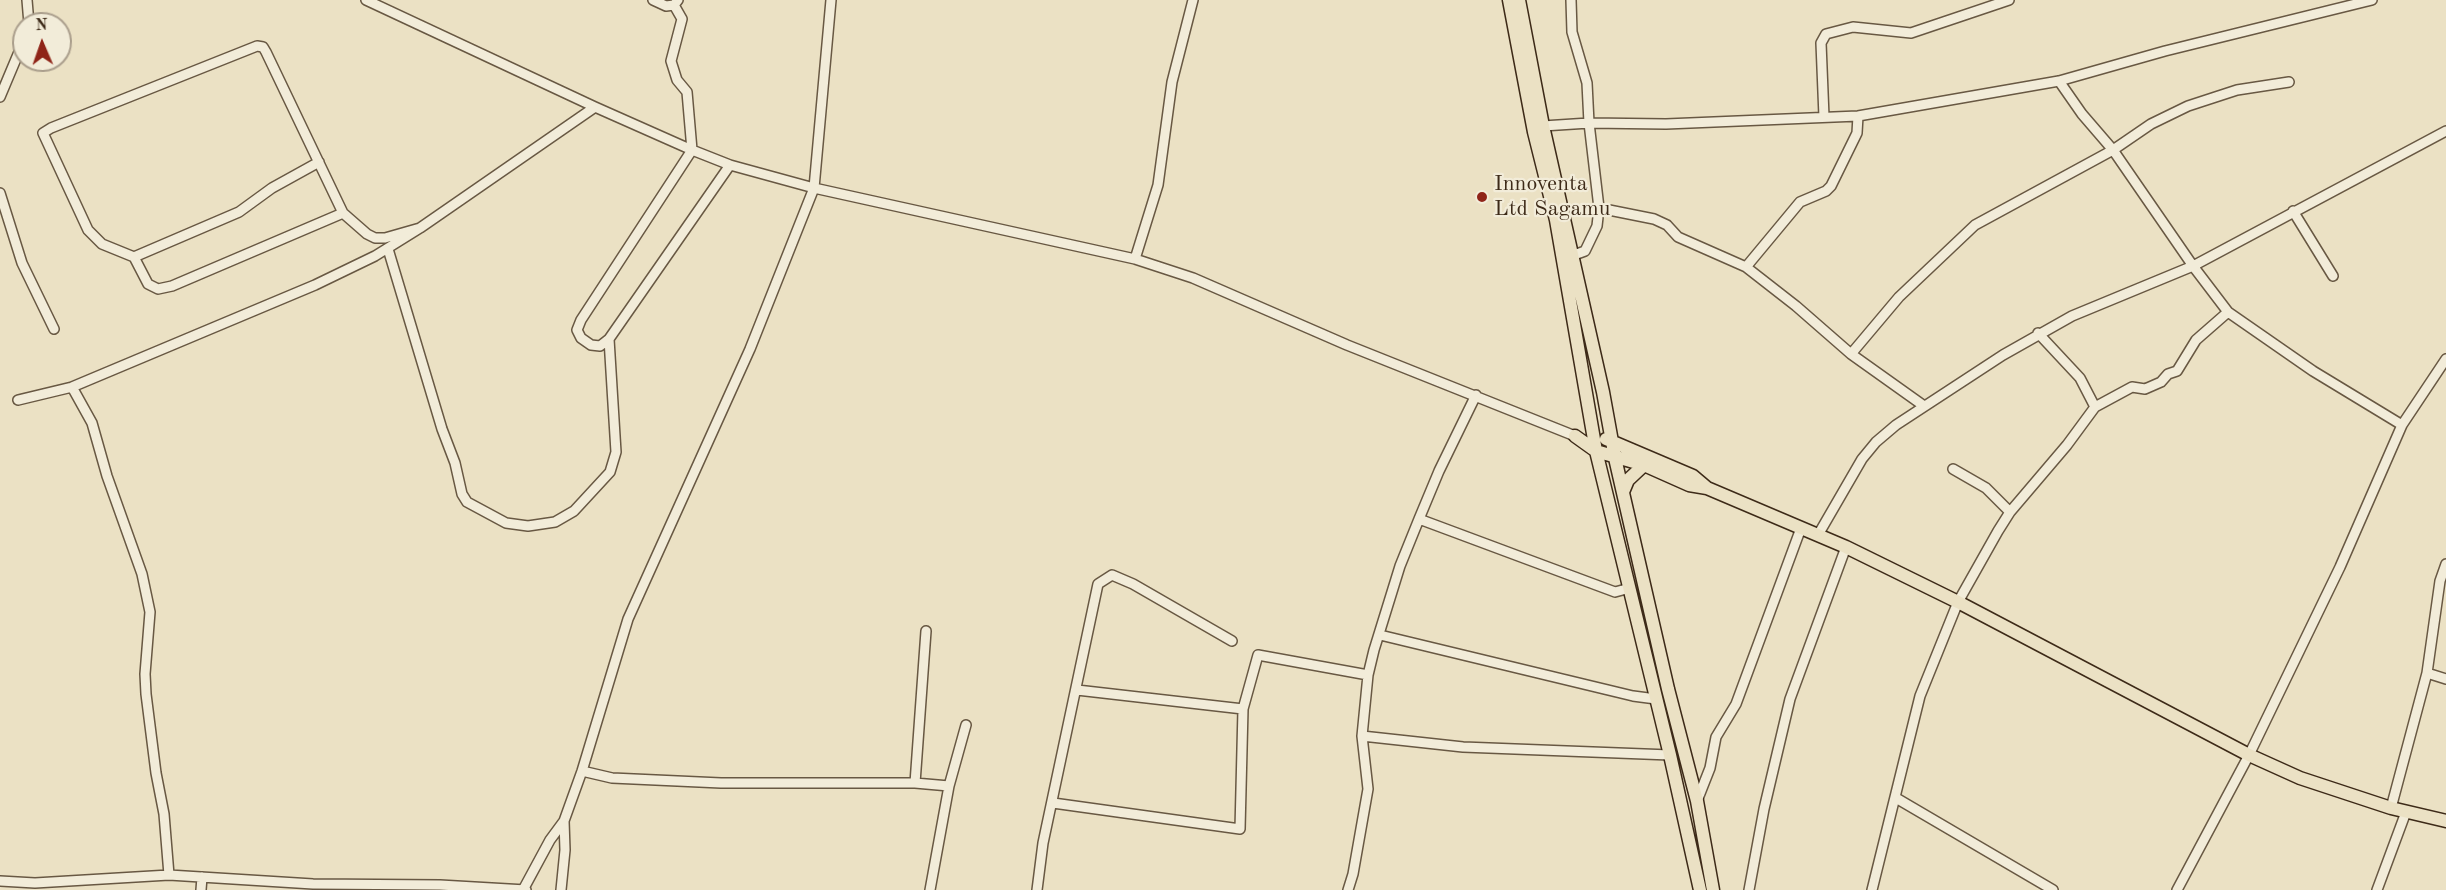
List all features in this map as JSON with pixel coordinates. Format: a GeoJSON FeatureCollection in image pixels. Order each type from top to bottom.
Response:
{"type":"FeatureCollection","features":[{"type":"Feature","properties":{"kind":"main road"},"geometry":{"type":"LineString","coordinates":[[1509,0],[1534,132],[1556,220],[1596,452],[1670,755],[1700,890]]}},
{"type":"Feature","properties":{"kind":"main road"},"geometry":{"type":"LineString","coordinates":[[1519,0],[1543,126],[1574,255],[1611,441],[1668,689],[1697,801],[1713,890]]}},
{"type":"Feature","properties":{"kind":"main road"},"geometry":{"type":"LineString","coordinates":[[1607,420],[1642,460]]}},
{"type":"Feature","properties":{"kind":"main road"},"geometry":{"type":"LineString","coordinates":[[1575,435],[1593,435],[1611,441],[1642,460]]}},
{"type":"Feature","properties":{"kind":"main road"},"geometry":{"type":"LineString","coordinates":[[1575,435],[1596,452],[1615,458],[1642,460],[1693,476],[1707,488],[1846,547],[1958,602],[2249,755],[2300,778],[2391,808],[2446,821]]}},
{"type":"Feature","properties":{"kind":"main road"},"geometry":{"type":"LineString","coordinates":[[1623,492],[1628,480],[1642,460]]}},
{"type":"Feature","properties":{"kind":"street"},"geometry":{"type":"LineString","coordinates":[[366,0],[595,107],[730,165],[814,188],[1135,259],[1193,278],[1347,345],[1575,435]]}},
{"type":"Feature","properties":{"kind":"street"},"geometry":{"type":"LineString","coordinates":[[653,0],[666,6],[676,3],[682,19],[671,61],[677,80],[687,92],[692,150],[581,320],[577,330],[581,338],[591,345],[600,346],[609,339],[730,165]]}},
{"type":"Feature","properties":{"kind":"street"},"geometry":{"type":"LineString","coordinates":[[0,881],[35,883],[169,875],[313,887],[440,887],[524,890],[550,840],[564,821],[582,771],[628,619],[750,349],[814,188],[831,0]]}},
{"type":"Feature","properties":{"kind":"street"},"geometry":{"type":"LineString","coordinates":[[1135,259],[1158,184],[1172,82],[1194,0]]}},
{"type":"Feature","properties":{"kind":"street"},"geometry":{"type":"LineString","coordinates":[[1571,0],[1572,32],[1587,83],[1589,123],[1599,208],[1597,226],[1585,251],[1574,255]]}},
{"type":"Feature","properties":{"kind":"street"},"geometry":{"type":"LineString","coordinates":[[1824,117],[1821,43],[1826,34],[1853,27],[1911,33],[2008,0]]}},
{"type":"Feature","properties":{"kind":"street"},"geometry":{"type":"LineString","coordinates":[[1543,126],[1589,123],[1666,124],[1858,116],[2059,81],[2164,51],[2372,0]]}},
{"type":"Feature","properties":{"kind":"street"},"geometry":{"type":"LineString","coordinates":[[343,213],[172,286],[158,289],[148,284],[134,257],[102,244],[88,230],[43,133],[257,46],[263,47],[343,213],[375,238],[385,238],[420,228]]}},
{"type":"Feature","properties":{"kind":"street"},"geometry":{"type":"LineString","coordinates":[[0,97],[12,68]]}},
{"type":"Feature","properties":{"kind":"street"},"geometry":{"type":"LineString","coordinates":[[2059,81],[2082,114],[2113,150],[2193,266],[2228,312],[2313,371],[2402,425]]}},
{"type":"Feature","properties":{"kind":"street"},"geometry":{"type":"LineString","coordinates":[[1851,354],[1899,297],[1975,225],[2113,150],[2151,124],[2188,106],[2237,90],[2289,82]]}},
{"type":"Feature","properties":{"kind":"street"},"geometry":{"type":"LineString","coordinates":[[18,400],[72,387],[315,285],[388,249],[595,107]]}},
{"type":"Feature","properties":{"kind":"street"},"geometry":{"type":"LineString","coordinates":[[1746,267],[1800,202],[1826,191],[1831,186],[1857,133],[1858,116]]}},
{"type":"Feature","properties":{"kind":"street"},"geometry":{"type":"LineString","coordinates":[[1818,535],[1862,459],[1876,442],[1924,406],[2038,333],[2072,316],[2193,266],[2446,131]]}},
{"type":"Feature","properties":{"kind":"street"},"geometry":{"type":"LineString","coordinates":[[134,257],[239,212],[272,188],[319,162]]}},
{"type":"Feature","properties":{"kind":"street"},"geometry":{"type":"LineString","coordinates":[[0,193],[22,263],[54,329]]}},
{"type":"Feature","properties":{"kind":"street"},"geometry":{"type":"LineString","coordinates":[[1599,208],[1654,219],[1667,225],[1678,237],[1746,267],[1796,306],[1851,354],[1924,406]]}},
{"type":"Feature","properties":{"kind":"street"},"geometry":{"type":"LineString","coordinates":[[2293,211],[2333,276]]}},
{"type":"Feature","properties":{"kind":"street"},"geometry":{"type":"LineString","coordinates":[[388,249],[442,429],[455,463],[462,494],[467,502],[506,523],[528,526],[555,522],[574,511],[610,472],[616,452],[609,339]]}},
{"type":"Feature","properties":{"kind":"street"},"geometry":{"type":"LineString","coordinates":[[1872,890],[1920,696],[1958,602],[2010,512],[2067,445],[2095,407],[2132,387],[2145,389],[2177,371],[2196,340],[2228,312]]}},
{"type":"Feature","properties":{"kind":"street"},"geometry":{"type":"LineString","coordinates":[[2038,333],[2080,378],[2095,407]]}},
{"type":"Feature","properties":{"kind":"street"},"geometry":{"type":"LineString","coordinates":[[2177,890],[2249,755],[2340,567],[2402,425],[2446,359]]}},
{"type":"Feature","properties":{"kind":"street"},"geometry":{"type":"LineString","coordinates":[[72,387],[92,423],[107,476],[142,574],[150,612],[145,674],[146,694],[156,773],[164,814],[169,875]]}},
{"type":"Feature","properties":{"kind":"street"},"geometry":{"type":"LineString","coordinates":[[1348,890],[1368,789],[1362,736],[1368,675],[1400,566],[1439,471],[1476,395]]}},
{"type":"Feature","properties":{"kind":"street"},"geometry":{"type":"LineString","coordinates":[[1953,469],[1986,488],[2010,512]]}},
{"type":"Feature","properties":{"kind":"street"},"geometry":{"type":"LineString","coordinates":[[1419,519],[1615,592],[1630,588]]}},
{"type":"Feature","properties":{"kind":"street"},"geometry":{"type":"LineString","coordinates":[[1697,801],[1710,768],[1716,737],[1736,704],[1801,528]]}},
{"type":"Feature","properties":{"kind":"street"},"geometry":{"type":"LineString","coordinates":[[1749,890],[1764,809],[1790,699],[1846,547]]}},
{"type":"Feature","properties":{"kind":"street"},"geometry":{"type":"LineString","coordinates":[[2391,808],[2427,673],[2446,564]]}},
{"type":"Feature","properties":{"kind":"street"},"geometry":{"type":"LineString","coordinates":[[1037,890],[1043,843],[1098,584],[1112,575],[1133,584],[1232,641]]}},
{"type":"Feature","properties":{"kind":"street"},"geometry":{"type":"LineString","coordinates":[[915,783],[926,631]]}},
{"type":"Feature","properties":{"kind":"street"},"geometry":{"type":"LineString","coordinates":[[1380,635],[1656,699]]}},
{"type":"Feature","properties":{"kind":"street"},"geometry":{"type":"LineString","coordinates":[[1053,803],[1239,829],[1243,709],[1258,655],[1368,675]]}},
{"type":"Feature","properties":{"kind":"street"},"geometry":{"type":"LineString","coordinates":[[2427,673],[2446,679]]}},
{"type":"Feature","properties":{"kind":"street"},"geometry":{"type":"LineString","coordinates":[[1077,690],[1243,709]]}},
{"type":"Feature","properties":{"kind":"street"},"geometry":{"type":"LineString","coordinates":[[930,890],[949,786],[966,725]]}},
{"type":"Feature","properties":{"kind":"street"},"geometry":{"type":"LineString","coordinates":[[1362,736],[1463,747],[1670,755]]}},
{"type":"Feature","properties":{"kind":"street"},"geometry":{"type":"LineString","coordinates":[[582,771],[612,778],[711,783],[915,783],[949,786]]}},
{"type":"Feature","properties":{"kind":"street"},"geometry":{"type":"LineString","coordinates":[[1896,798],[2053,890]]}},
{"type":"Feature","properties":{"kind":"street"},"geometry":{"type":"LineString","coordinates":[[2377,890],[2406,812]]}},
{"type":"Feature","properties":{"kind":"street"},"geometry":{"type":"LineString","coordinates":[[561,890],[565,850],[564,821]]}},
{"type":"Feature","properties":{"kind":"street"},"geometry":{"type":"LineString","coordinates":[[201,890],[202,878]]}},
{"type":"Feature","properties":{"kind":"place","name":"Innoventa Ltd Sagamu"},"geometry":{"type":"Point","coordinates":[1482,197]}}]}
